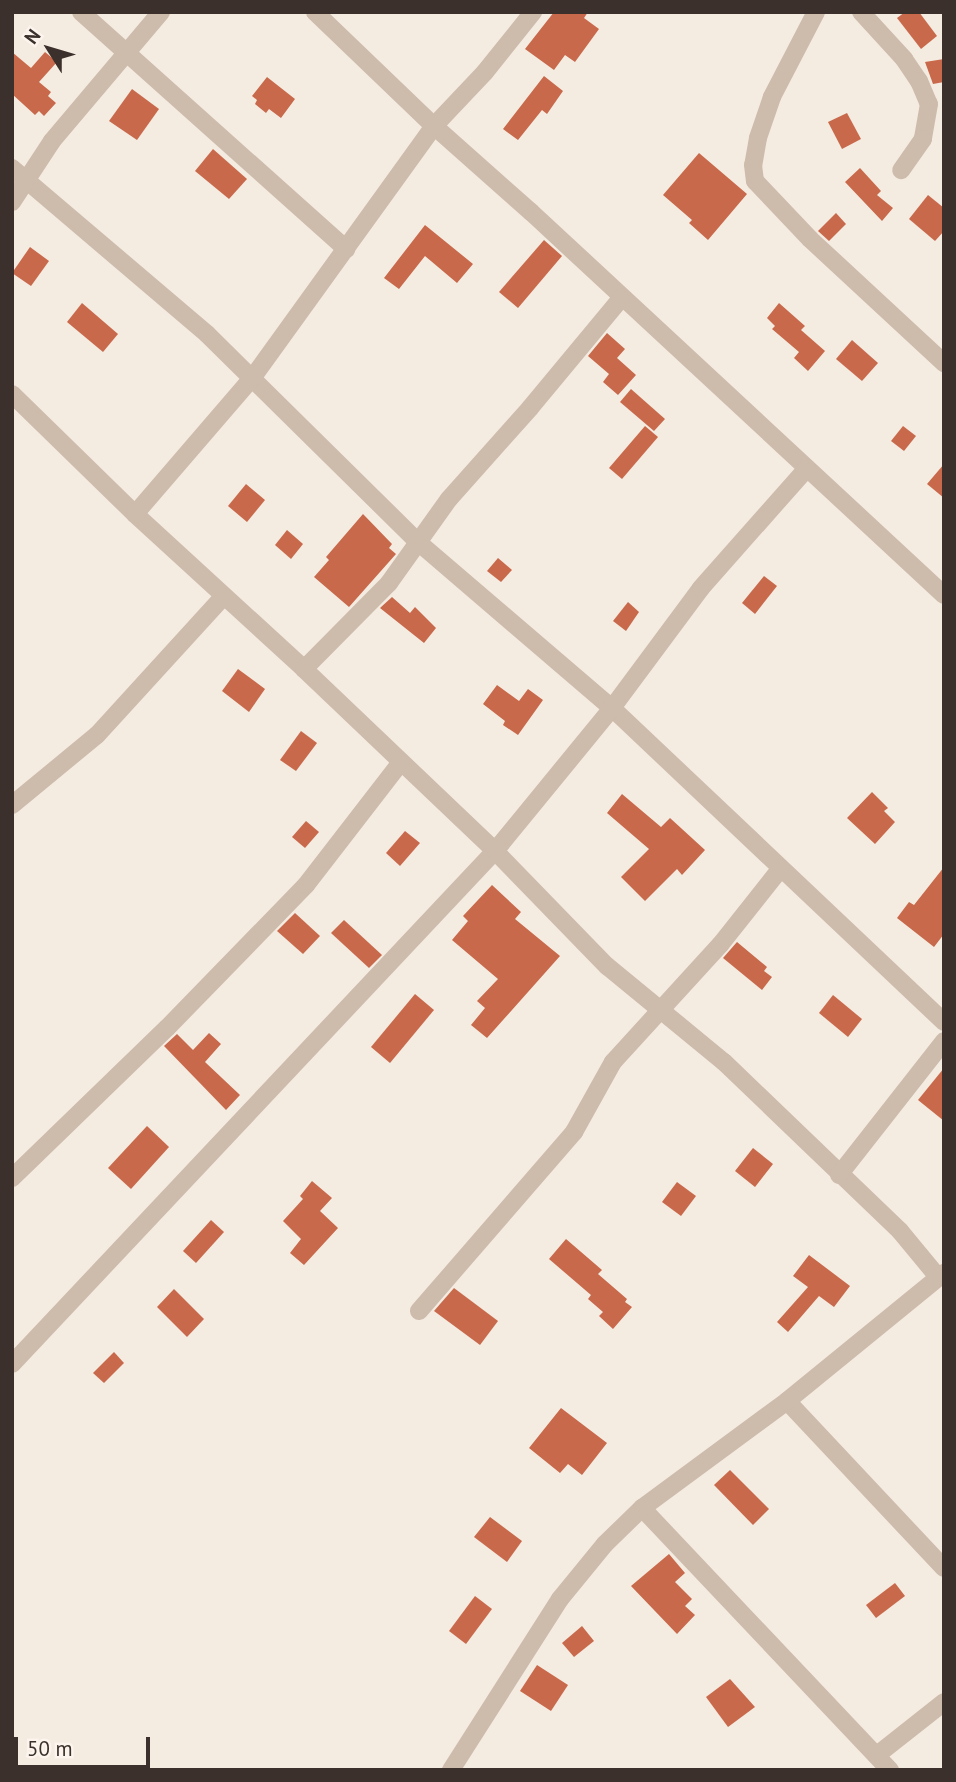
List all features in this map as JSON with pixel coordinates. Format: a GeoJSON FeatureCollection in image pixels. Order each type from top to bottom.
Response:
{"type":"FeatureCollection","features":[{"type":"Feature","properties":{"kind":"street"},"geometry":{"type":"LineString","coordinates":[[81,12],[346,249]]}},
{"type":"Feature","properties":{"kind":"street"},"geometry":{"type":"LineString","coordinates":[[12,202],[52,141],[161,12]]}},
{"type":"Feature","properties":{"kind":"street"},"geometry":{"type":"LineString","coordinates":[[315,12],[434,126],[944,595]]}},
{"type":"Feature","properties":{"kind":"street"},"geometry":{"type":"LineString","coordinates":[[135,514],[253,377],[434,126],[485,72],[533,12]]}},
{"type":"Feature","properties":{"kind":"street"},"geometry":{"type":"LineString","coordinates":[[816,12],[772,97],[758,138],[753,165],[755,181],[810,239],[944,363]]}},
{"type":"Feature","properties":{"kind":"street"},"geometry":{"type":"LineString","coordinates":[[861,12],[904,60],[936,104],[923,139],[901,170]]}},
{"type":"Feature","properties":{"kind":"street"},"geometry":{"type":"LineString","coordinates":[[12,167],[119,257],[253,377],[313,441],[418,542],[612,708],[944,1022]]}},
{"type":"Feature","properties":{"kind":"street"},"geometry":{"type":"LineString","coordinates":[[304,669],[389,583],[449,499],[622,297]]}},
{"type":"Feature","properties":{"kind":"street"},"geometry":{"type":"LineString","coordinates":[[12,394],[135,514],[304,669],[495,851],[579,934],[607,966],[724,1062],[900,1231],[941,1275],[787,1401],[642,1508],[605,1544],[560,1599],[451,1770]]}},
{"type":"Feature","properties":{"kind":"street"},"geometry":{"type":"LineString","coordinates":[[12,1364],[495,851],[612,708],[701,588],[807,468]]}},
{"type":"Feature","properties":{"kind":"street"},"geometry":{"type":"LineString","coordinates":[[12,805],[97,735],[223,597]]}},
{"type":"Feature","properties":{"kind":"street"},"geometry":{"type":"LineString","coordinates":[[12,1178],[167,1028],[306,886],[401,762]]}},
{"type":"Feature","properties":{"kind":"street"},"geometry":{"type":"LineString","coordinates":[[419,1311],[574,1132],[613,1062],[720,945],[781,868]]}},
{"type":"Feature","properties":{"kind":"street"},"geometry":{"type":"LineString","coordinates":[[839,1175],[944,1041]]}},
{"type":"Feature","properties":{"kind":"street"},"geometry":{"type":"LineString","coordinates":[[787,1401],[944,1568]]}},
{"type":"Feature","properties":{"kind":"street"},"geometry":{"type":"LineString","coordinates":[[642,1508],[890,1770]]}},
{"type":"Feature","properties":{"kind":"street"},"geometry":{"type":"LineString","coordinates":[[877,1755],[944,1702]]}},
{"type":"Feature","properties":{"kind":"building"},"geometry":{"type":"Polygon","coordinates":[[[554,12],[588,12],[584,18],[599,29],[575,62],[565,55],[554,70],[525,49],[554,12]]]}},
{"type":"Feature","properties":{"kind":"building"},"geometry":{"type":"Polygon","coordinates":[[[905,12],[919,12],[937,36],[921,49],[897,18],[905,12]]]}},
{"type":"Feature","properties":{"kind":"building"},"geometry":{"type":"Polygon","coordinates":[[[12,52],[31,68],[45,52],[57,62],[39,82],[51,92],[48,96],[56,103],[44,116],[39,111],[35,115],[12,94],[12,52]]]}},
{"type":"Feature","properties":{"kind":"building"},"geometry":{"type":"Polygon","coordinates":[[[944,59],[944,82],[933,84],[925,62],[944,59]]]}},
{"type":"Feature","properties":{"kind":"building"},"geometry":{"type":"Polygon","coordinates":[[[544,76],[563,91],[547,114],[542,110],[518,140],[503,129],[544,76]]]}},
{"type":"Feature","properties":{"kind":"building"},"geometry":{"type":"Polygon","coordinates":[[[267,77],[295,99],[281,118],[269,109],[266,113],[255,104],[257,100],[252,96],[267,77]]]}},
{"type":"Feature","properties":{"kind":"building"},"geometry":{"type":"Polygon","coordinates":[[[132,89],[159,109],[137,140],[109,121],[132,89]]]}},
{"type":"Feature","properties":{"kind":"building"},"geometry":{"type":"Polygon","coordinates":[[[847,113],[861,139],[842,149],[828,122],[847,113]]]}},
{"type":"Feature","properties":{"kind":"building"},"geometry":{"type":"Polygon","coordinates":[[[213,149],[247,179],[229,199],[195,171],[213,149]]]}},
{"type":"Feature","properties":{"kind":"building"},"geometry":{"type":"Polygon","coordinates":[[[699,153],[747,194],[708,240],[689,223],[692,220],[663,195],[699,153]]]}},
{"type":"Feature","properties":{"kind":"building"},"geometry":{"type":"Polygon","coordinates":[[[860,168],[881,191],[877,195],[893,208],[882,221],[845,182],[860,168]]]}},
{"type":"Feature","properties":{"kind":"building"},"geometry":{"type":"Polygon","coordinates":[[[928,195],[944,208],[944,231],[935,241],[909,219],[928,195]]]}},
{"type":"Feature","properties":{"kind":"building"},"geometry":{"type":"Polygon","coordinates":[[[836,213],[846,224],[829,241],[818,231],[836,213]]]}},
{"type":"Feature","properties":{"kind":"building"},"geometry":{"type":"Polygon","coordinates":[[[425,225],[473,264],[457,283],[425,256],[399,289],[384,278],[425,225]]]}},
{"type":"Feature","properties":{"kind":"building"},"geometry":{"type":"Polygon","coordinates":[[[544,240],[562,256],[518,308],[499,292],[544,240]]]}},
{"type":"Feature","properties":{"kind":"building"},"geometry":{"type":"Polygon","coordinates":[[[30,247],[49,261],[31,286],[12,273],[30,247]]]}},
{"type":"Feature","properties":{"kind":"building"},"geometry":{"type":"Polygon","coordinates":[[[82,303],[118,334],[103,352],[67,322],[82,303]]]}},
{"type":"Feature","properties":{"kind":"building"},"geometry":{"type":"Polygon","coordinates":[[[779,303],[805,326],[801,330],[825,351],[808,371],[794,358],[799,352],[772,329],[775,326],[767,318],[779,303]]]}},
{"type":"Feature","properties":{"kind":"building"},"geometry":{"type":"Polygon","coordinates":[[[607,333],[625,349],[617,358],[636,375],[618,395],[603,382],[609,374],[588,356],[607,333]]]}},
{"type":"Feature","properties":{"kind":"building"},"geometry":{"type":"Polygon","coordinates":[[[852,340],[878,363],[862,381],[836,359],[852,340]]]}},
{"type":"Feature","properties":{"kind":"building"},"geometry":{"type":"Polygon","coordinates":[[[631,389],[665,419],[654,431],[620,402],[631,389]]]}},
{"type":"Feature","properties":{"kind":"building"},"geometry":{"type":"Polygon","coordinates":[[[645,426],[658,437],[622,479],[609,468],[645,426]]]}},
{"type":"Feature","properties":{"kind":"building"},"geometry":{"type":"Polygon","coordinates":[[[903,426],[916,436],[904,451],[891,441],[903,426]]]}},
{"type":"Feature","properties":{"kind":"building"},"geometry":{"type":"Polygon","coordinates":[[[944,464],[944,498],[927,484],[944,464]]]}},
{"type":"Feature","properties":{"kind":"building"},"geometry":{"type":"Polygon","coordinates":[[[246,484],[265,500],[247,522],[228,506],[246,484]]]}},
{"type":"Feature","properties":{"kind":"building"},"geometry":{"type":"Polygon","coordinates":[[[363,514],[392,544],[389,548],[396,554],[349,607],[314,577],[329,560],[326,557],[363,514]]]}},
{"type":"Feature","properties":{"kind":"building"},"geometry":{"type":"Polygon","coordinates":[[[287,530],[303,544],[291,559],[275,545],[287,530]]]}},
{"type":"Feature","properties":{"kind":"building"},"geometry":{"type":"Polygon","coordinates":[[[498,558],[512,570],[501,582],[487,571],[498,558]]]}},
{"type":"Feature","properties":{"kind":"building"},"geometry":{"type":"Polygon","coordinates":[[[764,576],[777,586],[755,614],[742,603],[764,576]]]}},
{"type":"Feature","properties":{"kind":"building"},"geometry":{"type":"Polygon","coordinates":[[[392,597],[410,613],[415,607],[436,628],[424,643],[380,608],[392,597]]]}},
{"type":"Feature","properties":{"kind":"building"},"geometry":{"type":"Polygon","coordinates":[[[628,602],[639,612],[626,631],[613,621],[628,602]]]}},
{"type":"Feature","properties":{"kind":"building"},"geometry":{"type":"Polygon","coordinates":[[[238,669],[265,689],[249,712],[222,691],[238,669]]]}},
{"type":"Feature","properties":{"kind":"building"},"geometry":{"type":"Polygon","coordinates":[[[497,685],[519,701],[528,689],[543,700],[518,735],[503,725],[505,721],[483,704],[497,685]]]}},
{"type":"Feature","properties":{"kind":"building"},"geometry":{"type":"Polygon","coordinates":[[[301,731],[317,743],[296,771],[280,760],[301,731]]]}},
{"type":"Feature","properties":{"kind":"building"},"geometry":{"type":"Polygon","coordinates":[[[872,792],[888,808],[884,811],[895,822],[875,844],[847,818],[872,792]]]}},
{"type":"Feature","properties":{"kind":"building"},"geometry":{"type":"Polygon","coordinates":[[[622,794],[661,827],[670,818],[705,850],[682,875],[677,869],[645,901],[621,877],[649,849],[607,813],[622,794]]]}},
{"type":"Feature","properties":{"kind":"building"},"geometry":{"type":"Polygon","coordinates":[[[306,821],[319,832],[305,848],[292,837],[306,821]]]}},
{"type":"Feature","properties":{"kind":"building"},"geometry":{"type":"Polygon","coordinates":[[[405,831],[420,843],[400,866],[386,853],[405,831]]]}},
{"type":"Feature","properties":{"kind":"building"},"geometry":{"type":"Polygon","coordinates":[[[944,867],[944,934],[934,947],[897,918],[909,902],[914,905],[944,867]]]}},
{"type":"Feature","properties":{"kind":"building"},"geometry":{"type":"Polygon","coordinates":[[[492,885],[521,912],[515,919],[560,956],[487,1038],[471,1025],[485,1008],[477,1001],[498,979],[452,940],[468,921],[463,916],[492,885]]]}},
{"type":"Feature","properties":{"kind":"building"},"geometry":{"type":"Polygon","coordinates":[[[295,913],[320,936],[303,954],[277,931],[295,913]]]}},
{"type":"Feature","properties":{"kind":"building"},"geometry":{"type":"Polygon","coordinates":[[[344,920],[382,955],[369,968],[331,933],[344,920]]]}},
{"type":"Feature","properties":{"kind":"building"},"geometry":{"type":"Polygon","coordinates":[[[737,942],[767,967],[764,971],[772,977],[762,990],[723,958],[737,942]]]}},
{"type":"Feature","properties":{"kind":"building"},"geometry":{"type":"Polygon","coordinates":[[[415,994],[434,1010],[390,1063],[371,1047],[415,994]]]}},
{"type":"Feature","properties":{"kind":"building"},"geometry":{"type":"Polygon","coordinates":[[[833,995],[862,1019],[848,1037],[819,1013],[833,995]]]}},
{"type":"Feature","properties":{"kind":"building"},"geometry":{"type":"Polygon","coordinates":[[[209,1033],[221,1044],[205,1062],[240,1095],[226,1110],[164,1046],[177,1034],[193,1050],[209,1033]]]}},
{"type":"Feature","properties":{"kind":"building"},"geometry":{"type":"Polygon","coordinates":[[[944,1068],[944,1121],[918,1100],[944,1068]]]}},
{"type":"Feature","properties":{"kind":"building"},"geometry":{"type":"Polygon","coordinates":[[[147,1126],[169,1147],[131,1189],[108,1168],[147,1126]]]}},
{"type":"Feature","properties":{"kind":"building"},"geometry":{"type":"Polygon","coordinates":[[[753,1148],[773,1164],[755,1187],[735,1171],[753,1148]]]}},
{"type":"Feature","properties":{"kind":"building"},"geometry":{"type":"Polygon","coordinates":[[[312,1181],[332,1198],[320,1211],[338,1228],[304,1265],[290,1253],[301,1239],[283,1221],[303,1199],[300,1196],[312,1181]]]}},
{"type":"Feature","properties":{"kind":"building"},"geometry":{"type":"Polygon","coordinates":[[[677,1182],[696,1196],[681,1216],[662,1202],[677,1182]]]}},
{"type":"Feature","properties":{"kind":"building"},"geometry":{"type":"Polygon","coordinates":[[[211,1220],[224,1232],[196,1263],[183,1251],[211,1220]]]}},
{"type":"Feature","properties":{"kind":"building"},"geometry":{"type":"Polygon","coordinates":[[[566,1239],[602,1270],[598,1274],[627,1299],[625,1302],[632,1307],[613,1329],[599,1316],[603,1312],[588,1299],[591,1295],[549,1259],[566,1239]]]}},
{"type":"Feature","properties":{"kind":"building"},"geometry":{"type":"Polygon","coordinates":[[[809,1255],[850,1286],[834,1307],[819,1296],[788,1332],[777,1322],[808,1287],[793,1276],[809,1255]]]}},
{"type":"Feature","properties":{"kind":"building"},"geometry":{"type":"Polygon","coordinates":[[[454,1288],[498,1321],[480,1345],[434,1311],[454,1288]]]}},
{"type":"Feature","properties":{"kind":"building"},"geometry":{"type":"Polygon","coordinates":[[[174,1289],[204,1319],[187,1337],[157,1307],[174,1289]]]}},
{"type":"Feature","properties":{"kind":"building"},"geometry":{"type":"Polygon","coordinates":[[[114,1352],[124,1363],[104,1383],[93,1373],[114,1352]]]}},
{"type":"Feature","properties":{"kind":"building"},"geometry":{"type":"Polygon","coordinates":[[[561,1408],[607,1443],[582,1475],[568,1464],[560,1473],[529,1448],[561,1408]]]}},
{"type":"Feature","properties":{"kind":"building"},"geometry":{"type":"Polygon","coordinates":[[[730,1470],[769,1509],[753,1525],[714,1485],[730,1470]]]}},
{"type":"Feature","properties":{"kind":"building"},"geometry":{"type":"Polygon","coordinates":[[[490,1517],[522,1541],[507,1562],[474,1537],[490,1517]]]}},
{"type":"Feature","properties":{"kind":"building"},"geometry":{"type":"Polygon","coordinates":[[[669,1554],[685,1573],[675,1582],[692,1599],[685,1606],[695,1615],[677,1634],[631,1586],[669,1554]]]}},
{"type":"Feature","properties":{"kind":"building"},"geometry":{"type":"Polygon","coordinates":[[[895,1583],[905,1596],[876,1618],[866,1605],[895,1583]]]}},
{"type":"Feature","properties":{"kind":"building"},"geometry":{"type":"Polygon","coordinates":[[[475,1596],[492,1609],[466,1644],[449,1631],[475,1596]]]}},
{"type":"Feature","properties":{"kind":"building"},"geometry":{"type":"Polygon","coordinates":[[[582,1626],[594,1641],[574,1657],[562,1643],[582,1626]]]}},
{"type":"Feature","properties":{"kind":"building"},"geometry":{"type":"Polygon","coordinates":[[[537,1665],[568,1685],[551,1711],[520,1691],[537,1665]]]}},
{"type":"Feature","properties":{"kind":"building"},"geometry":{"type":"Polygon","coordinates":[[[730,1679],[755,1707],[728,1727],[706,1697],[730,1679]]]}}]}
